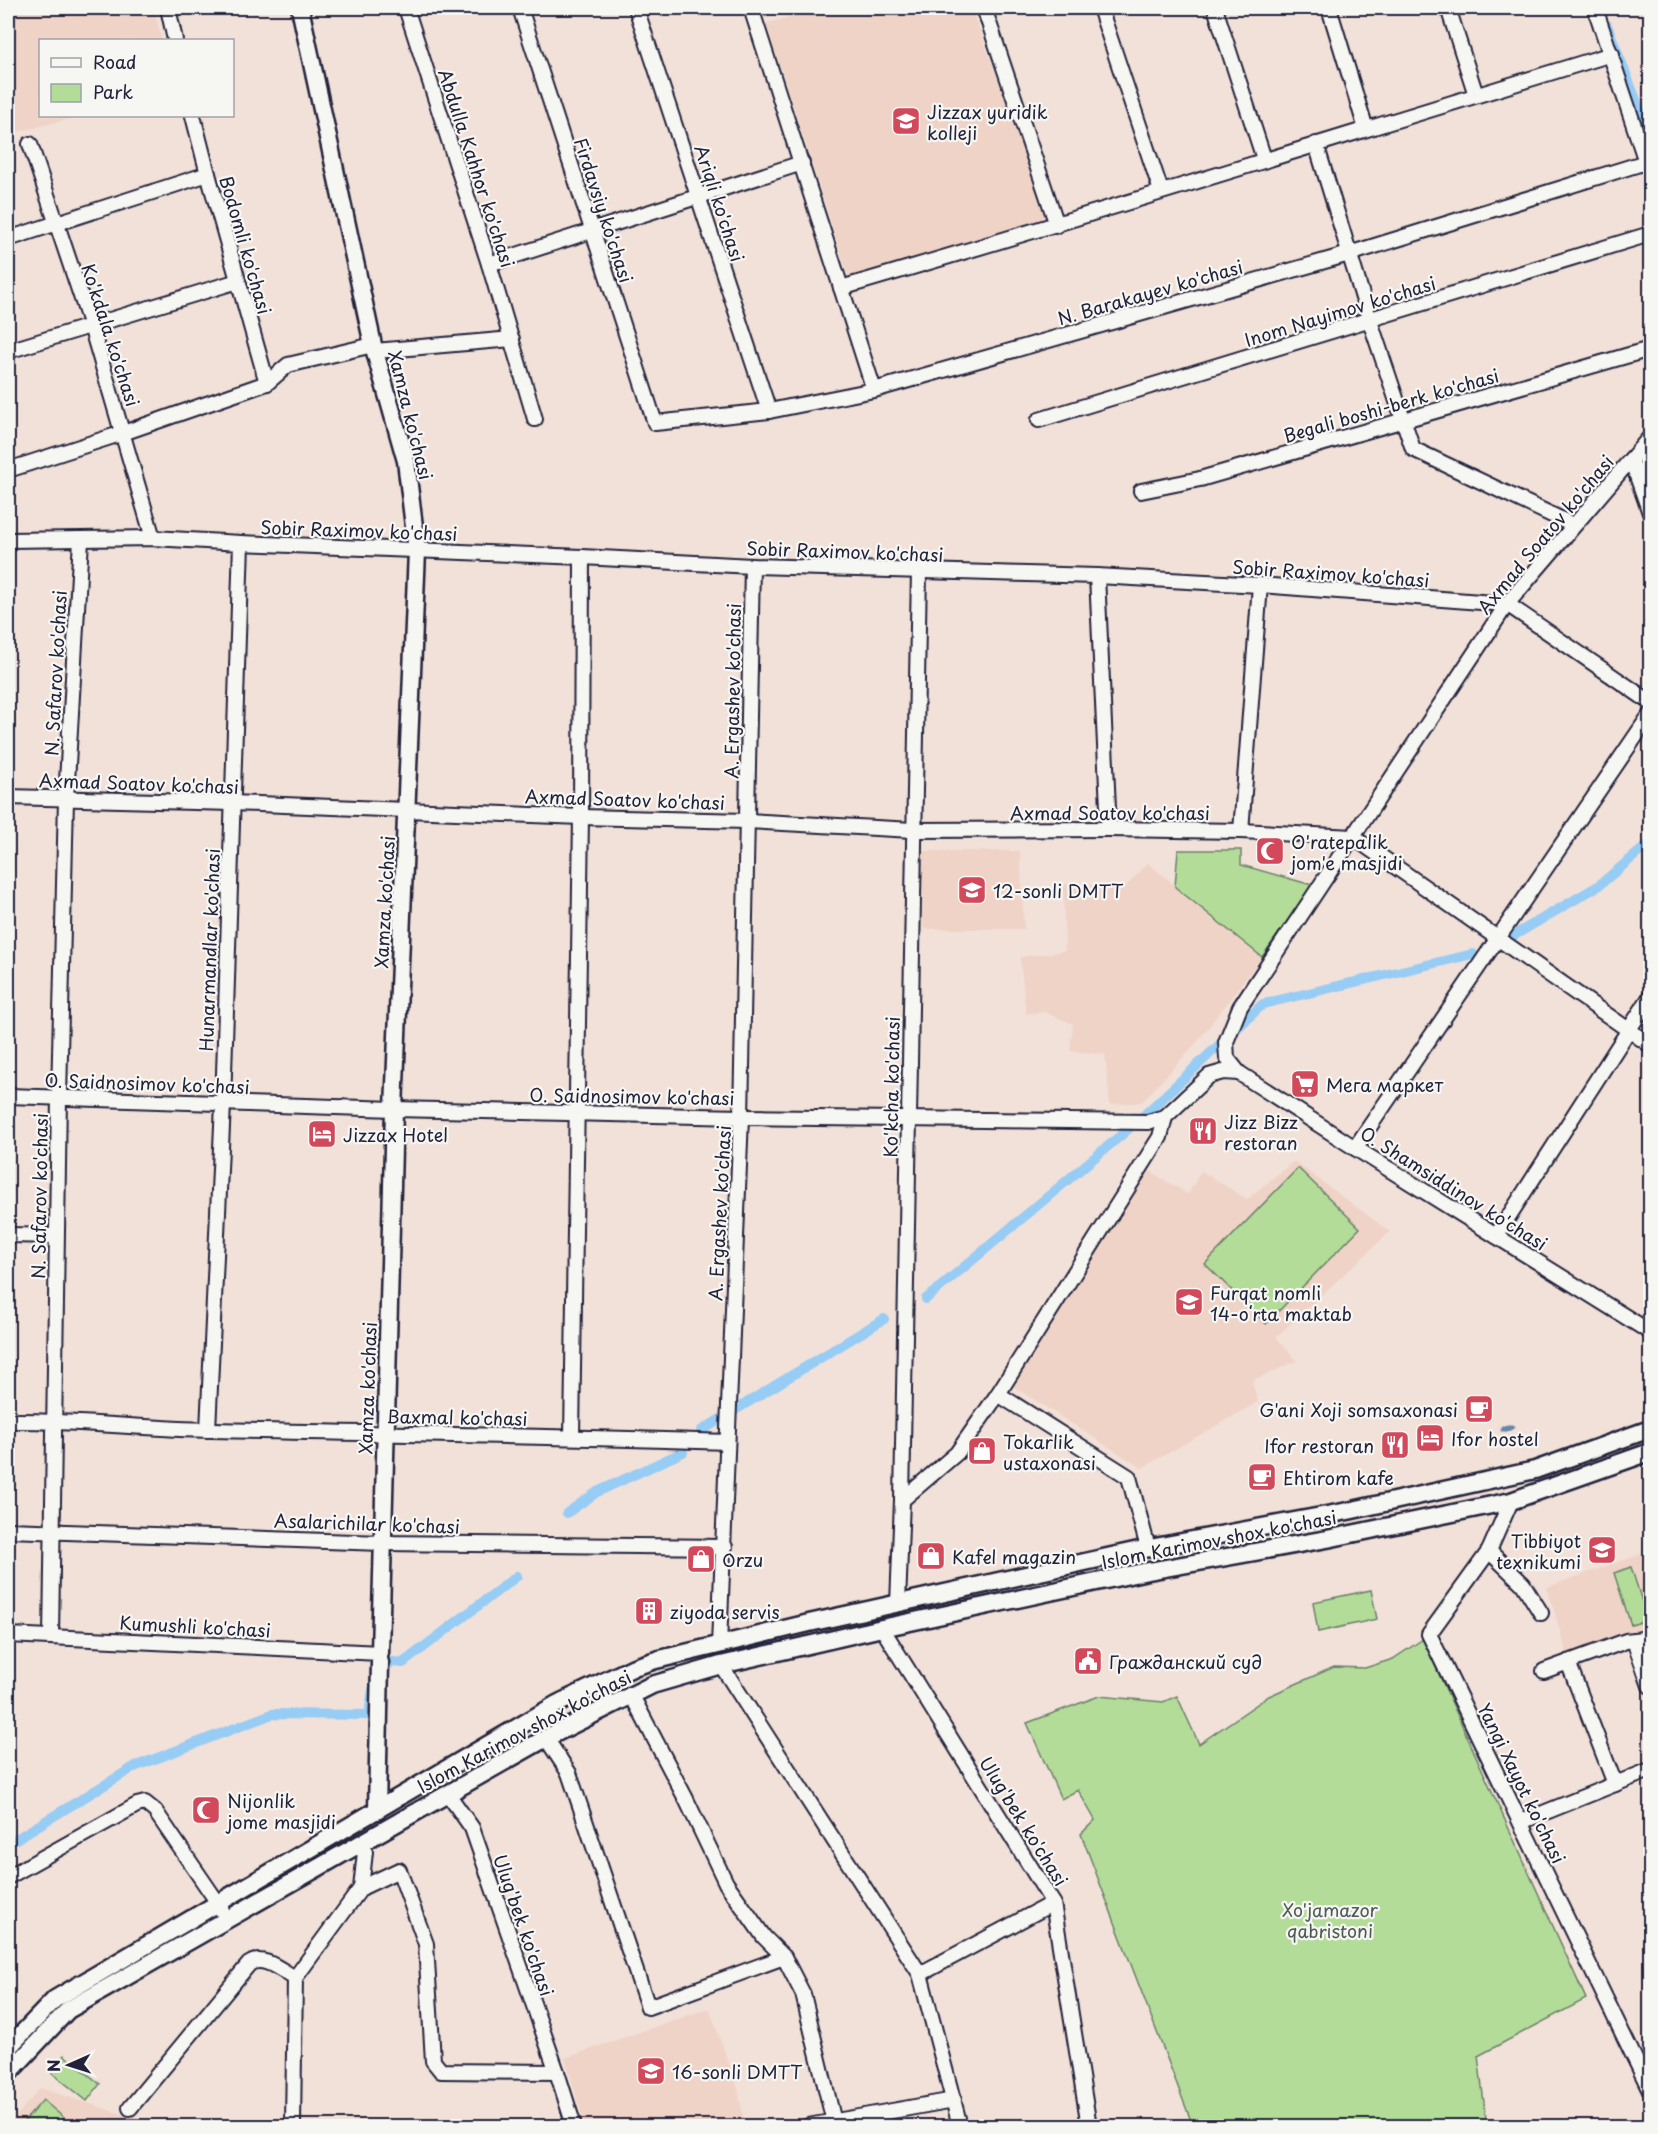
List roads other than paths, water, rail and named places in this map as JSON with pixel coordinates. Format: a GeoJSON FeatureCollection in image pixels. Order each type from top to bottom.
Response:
{"type":"FeatureCollection","features":[{"type":"Feature","properties":{"kind":"main road","name":"Xamza ko'chasi"},"geometry":{"type":"LineString","coordinates":[[300,8],[374,348],[406,461],[417,551],[394,1109],[377,1811]]}},
{"type":"Feature","properties":{"kind":"main road","name":"Islom Karimov shox ko'chasi"},"geometry":{"type":"LineString","coordinates":[[8,2048],[55,1999],[557,1704],[634,1667],[719,1645],[1144,1549],[1232,1534],[1441,1492],[1535,1470],[1650,1430]]}},
{"type":"Feature","properties":{"kind":"main road","name":"Islom Karimov shox ko'chasi"},"geometry":{"type":"LineString","coordinates":[[8,2074],[68,2010],[546,1738],[652,1685],[722,1665],[882,1628],[1143,1572],[1511,1501],[1650,1452]]}},
{"type":"Feature","properties":{"kind":"main road"},"geometry":{"type":"LineString","coordinates":[[1232,1534],[1226,1537],[1223,1546],[1229,1554],[1235,1555]]}},
{"type":"Feature","properties":{"kind":"main road"},"geometry":{"type":"LineString","coordinates":[[1143,1572],[1150,1564],[1150,1557],[1144,1549]]}},
{"type":"Feature","properties":{"kind":"main road"},"geometry":{"type":"LineString","coordinates":[[286,1864],[285,1875],[291,1880],[296,1880]]}},
{"type":"Feature","properties":{"kind":"main road"},"geometry":{"type":"LineString","coordinates":[[213,1907],[221,1923]]}},
{"type":"Feature","properties":{"kind":"street"},"geometry":{"type":"LineString","coordinates":[[168,8],[176,39]]}},
{"type":"Feature","properties":{"kind":"street","name":"Abdulla Kahhor ko'chasi"},"geometry":{"type":"LineString","coordinates":[[406,8],[489,264],[535,419]]}},
{"type":"Feature","properties":{"kind":"street","name":"Firdavsiy ko'chasi"},"geometry":{"type":"LineString","coordinates":[[519,8],[655,423]]}},
{"type":"Feature","properties":{"kind":"street","name":"Ariqli ko'chasi"},"geometry":{"type":"LineString","coordinates":[[636,8],[769,411]]}},
{"type":"Feature","properties":{"kind":"street"},"geometry":{"type":"LineString","coordinates":[[751,8],[874,390]]}},
{"type":"Feature","properties":{"kind":"street"},"geometry":{"type":"LineString","coordinates":[[984,8],[1057,225]]}},
{"type":"Feature","properties":{"kind":"street"},"geometry":{"type":"LineString","coordinates":[[1100,8],[1161,191]]}},
{"type":"Feature","properties":{"kind":"street"},"geometry":{"type":"LineString","coordinates":[[1215,8],[1264,159]]}},
{"type":"Feature","properties":{"kind":"street"},"geometry":{"type":"LineString","coordinates":[[1329,8],[1366,129]]}},
{"type":"Feature","properties":{"kind":"street"},"geometry":{"type":"LineString","coordinates":[[1448,8],[1476,95]]}},
{"type":"Feature","properties":{"kind":"street"},"geometry":{"type":"LineString","coordinates":[[1595,8],[1648,165]]}},
{"type":"Feature","properties":{"kind":"street"},"geometry":{"type":"LineString","coordinates":[[842,288],[1057,225],[1264,159],[1612,54]]}},
{"type":"Feature","properties":{"kind":"street","name":"Bodomli ko'chasi"},"geometry":{"type":"LineString","coordinates":[[194,117],[267,384]]}},
{"type":"Feature","properties":{"kind":"street","name":"Ko'kdala ko'chasi"},"geometry":{"type":"LineString","coordinates":[[30,144],[91,326],[153,538]]}},
{"type":"Feature","properties":{"kind":"street"},"geometry":{"type":"LineString","coordinates":[[1316,144],[1370,321],[1413,449],[1573,525]]}},
{"type":"Feature","properties":{"kind":"street"},"geometry":{"type":"LineString","coordinates":[[489,264],[700,198],[802,163]]}},
{"type":"Feature","properties":{"kind":"street","name":"N. Barakayev ko'chasi"},"geometry":{"type":"LineString","coordinates":[[655,423],[769,411],[874,390],[1349,254],[1648,165]]}},
{"type":"Feature","properties":{"kind":"street"},"geometry":{"type":"LineString","coordinates":[[8,238],[208,174]]}},
{"type":"Feature","properties":{"kind":"street","name":"Inom Nayimov ko'chasi"},"geometry":{"type":"LineString","coordinates":[[1039,420],[1650,234]]}},
{"type":"Feature","properties":{"kind":"street"},"geometry":{"type":"LineString","coordinates":[[8,351],[238,281]]}},
{"type":"Feature","properties":{"kind":"street"},"geometry":{"type":"LineString","coordinates":[[8,470],[267,384],[288,365],[374,348],[512,339]]}},
{"type":"Feature","properties":{"kind":"street","name":"Begali boshi-berk ko'chasi"},"geometry":{"type":"LineString","coordinates":[[1141,491],[1200,479],[1650,349]]}},
{"type":"Feature","properties":{"kind":"street","name":"Axmad Soatov ko'chasi"},"geometry":{"type":"LineString","coordinates":[[1239,1073],[1227,1058],[1228,1037],[1240,1007],[1507,604],[1650,437]]}},
{"type":"Feature","properties":{"kind":"street"},"geometry":{"type":"LineString","coordinates":[[1631,459],[1650,513]]}},
{"type":"Feature","properties":{"kind":"street","name":"Sobir Raximov ko'chasi"},"geometry":{"type":"LineString","coordinates":[[8,540],[153,538],[752,566],[1097,576],[1260,585],[1507,604]]}},
{"type":"Feature","properties":{"kind":"street","name":"N. Safarov ko'chasi"},"geometry":{"type":"LineString","coordinates":[[51,1637],[56,1236],[66,799],[81,540]]}},
{"type":"Feature","properties":{"kind":"street","name":"Hunarmandlar ko'chasi"},"geometry":{"type":"LineString","coordinates":[[208,1430],[223,1104],[241,543]]}},
{"type":"Feature","properties":{"kind":"street"},"geometry":{"type":"LineString","coordinates":[[572,1437],[581,817],[582,557]]}},
{"type":"Feature","properties":{"kind":"street","name":"A. Ergashev ko'chasi"},"geometry":{"type":"LineString","coordinates":[[719,1645],[725,1547],[726,1442],[741,1117],[752,566]]}},
{"type":"Feature","properties":{"kind":"street","name":"Ko'kcha ko'chasi"},"geometry":{"type":"LineString","coordinates":[[898,1604],[902,1500],[919,571]]}},
{"type":"Feature","properties":{"kind":"street"},"geometry":{"type":"LineString","coordinates":[[1097,576],[1109,829]]}},
{"type":"Feature","properties":{"kind":"street"},"geometry":{"type":"LineString","coordinates":[[1241,831],[1260,585]]}},
{"type":"Feature","properties":{"kind":"street"},"geometry":{"type":"LineString","coordinates":[[1507,604],[1650,702]]}},
{"type":"Feature","properties":{"kind":"street"},"geometry":{"type":"LineString","coordinates":[[1355,1148],[1650,715]]}},
{"type":"Feature","properties":{"kind":"street","name":"Axmad Soatov ko'chasi"},"geometry":{"type":"LineString","coordinates":[[8,797],[232,803],[581,817],[747,820],[913,830],[1241,831],[1353,837]]}},
{"type":"Feature","properties":{"kind":"street"},"geometry":{"type":"LineString","coordinates":[[1353,837],[1650,1045]]}},
{"type":"Feature","properties":{"kind":"street"},"geometry":{"type":"LineString","coordinates":[[1496,1236],[1650,997]]}},
{"type":"Feature","properties":{"kind":"street"},"geometry":{"type":"LineString","coordinates":[[902,1500],[957,1453],[998,1394],[1160,1137],[1165,1117],[1209,1076],[1223,1072],[1239,1073]]}},
{"type":"Feature","properties":{"kind":"street","name":"O. Shamsiddinov ko'chasi"},"geometry":{"type":"LineString","coordinates":[[1239,1073],[1650,1332]]}},
{"type":"Feature","properties":{"kind":"street","name":"O. Saidnosimov ko'chasi"},"geometry":{"type":"LineString","coordinates":[[8,1096],[394,1109],[741,1117],[1148,1122],[1165,1117]]}},
{"type":"Feature","properties":{"kind":"street"},"geometry":{"type":"LineString","coordinates":[[8,1235],[56,1236]]}},
{"type":"Feature","properties":{"kind":"street"},"geometry":{"type":"LineString","coordinates":[[998,1394],[1129,1477],[1144,1549]]}},
{"type":"Feature","properties":{"kind":"street","name":"Baxmal ko'chasi"},"geometry":{"type":"LineString","coordinates":[[8,1421],[54,1420],[208,1430],[726,1442]]}},
{"type":"Feature","properties":{"kind":"street","name":"Yangi Xayot ko'chasi"},"geometry":{"type":"LineString","coordinates":[[1511,1501],[1489,1551],[1429,1634],[1650,2090]]}},
{"type":"Feature","properties":{"kind":"street","name":"Asalarichilar ko'chasi"},"geometry":{"type":"LineString","coordinates":[[8,1530],[382,1543],[725,1547]]}},
{"type":"Feature","properties":{"kind":"street"},"geometry":{"type":"LineString","coordinates":[[1489,1551],[1523,1584],[1541,1613]]}},
{"type":"Feature","properties":{"kind":"street","name":"Ulug'bek ko'chasi"},"geometry":{"type":"LineString","coordinates":[[882,1628],[1053,1903],[1089,2127]]}},
{"type":"Feature","properties":{"kind":"street","name":"Kumushli ko'chasi"},"geometry":{"type":"LineString","coordinates":[[8,1635],[380,1662]]}},
{"type":"Feature","properties":{"kind":"street"},"geometry":{"type":"LineString","coordinates":[[1544,1671],[1626,1641],[1650,1638]]}},
{"type":"Feature","properties":{"kind":"street"},"geometry":{"type":"LineString","coordinates":[[1634,1640],[1650,1686]]}},
{"type":"Feature","properties":{"kind":"street"},"geometry":{"type":"LineString","coordinates":[[1568,1662],[1615,1784]]}},
{"type":"Feature","properties":{"kind":"street"},"geometry":{"type":"LineString","coordinates":[[722,1665],[920,1974],[960,2127]]}},
{"type":"Feature","properties":{"kind":"street"},"geometry":{"type":"LineString","coordinates":[[631,1694],[686,1799],[726,1883],[764,1937],[784,1957],[803,1994],[834,2122]]}},
{"type":"Feature","properties":{"kind":"street"},"geometry":{"type":"LineString","coordinates":[[546,1738],[569,1773],[648,2007],[784,1957]]}},
{"type":"Feature","properties":{"kind":"street"},"geometry":{"type":"LineString","coordinates":[[1521,1822],[1650,1770]]}},
{"type":"Feature","properties":{"kind":"street","name":"Ulug'bek ko'chasi"},"geometry":{"type":"LineString","coordinates":[[448,1794],[472,1828],[574,2127]]}},
{"type":"Feature","properties":{"kind":"street"},"geometry":{"type":"LineString","coordinates":[[8,1877],[137,1804],[145,1803],[155,1811],[213,1907]]}},
{"type":"Feature","properties":{"kind":"street"},"geometry":{"type":"LineString","coordinates":[[353,1848],[359,1848],[365,1852],[361,1888]]}},
{"type":"Feature","properties":{"kind":"street"},"geometry":{"type":"LineString","coordinates":[[293,2127],[295,1978],[361,1888],[399,1870],[426,1944],[433,2061],[436,2067],[441,2071],[557,2073]]}},
{"type":"Feature","properties":{"kind":"street"},"geometry":{"type":"LineString","coordinates":[[920,1974],[1053,1903]]}},
{"type":"Feature","properties":{"kind":"street"},"geometry":{"type":"LineString","coordinates":[[130,2108],[254,1960],[265,1961],[295,1978]]}},
{"type":"Feature","properties":{"kind":"street"},"geometry":{"type":"LineString","coordinates":[[808,2127],[954,2100]]}},
{"type":"Feature","properties":{"kind":"waterway"},"geometry":{"type":"LineString","coordinates":[[1607,25],[1650,136]]}},
{"type":"Feature","properties":{"kind":"waterway"},"geometry":{"type":"LineString","coordinates":[[1513,936],[1598,886],[1650,843]]}},
{"type":"Feature","properties":{"kind":"waterway"},"geometry":{"type":"LineString","coordinates":[[926,1299],[1138,1121],[1263,1004],[1473,954]]}},
{"type":"Feature","properties":{"kind":"waterway"},"geometry":{"type":"LineString","coordinates":[[701,1431],[884,1319]]}},
{"type":"Feature","properties":{"kind":"waterway"},"geometry":{"type":"LineString","coordinates":[[1508,1426],[1509,1429],[1506,1430],[1505,1427],[1508,1426]]}},
{"type":"Feature","properties":{"kind":"waterway"},"geometry":{"type":"LineString","coordinates":[[1509,1426],[1512,1426],[1513,1427],[1510,1429],[1509,1426]]}},
{"type":"Feature","properties":{"kind":"waterway"},"geometry":{"type":"LineString","coordinates":[[1505,1427],[1506,1430],[1502,1430],[1502,1428],[1505,1427]]}},
{"type":"Feature","properties":{"kind":"waterway"},"geometry":{"type":"LineString","coordinates":[[567,1513],[597,1492],[683,1452]]}},
{"type":"Feature","properties":{"kind":"waterway"},"geometry":{"type":"LineString","coordinates":[[377,1668],[393,1662],[403,1663],[517,1576]]}},
{"type":"Feature","properties":{"kind":"waterway"},"geometry":{"type":"LineString","coordinates":[[8,1844],[134,1767],[272,1714],[369,1715],[373,1689]]}},
{"type":"Feature","properties":{"kind":"place","name":"Jizzax yuridik kolleji"},"geometry":{"type":"Point","coordinates":[906,121]}},
{"type":"Feature","properties":{"kind":"place","name":"O'ratepalik jom'e masjidi"},"geometry":{"type":"Point","coordinates":[1270,851]}},
{"type":"Feature","properties":{"kind":"place","name":"12-sonli DMTT"},"geometry":{"type":"Point","coordinates":[972,890]}},
{"type":"Feature","properties":{"kind":"place","name":"Мега маркет"},"geometry":{"type":"Point","coordinates":[1305,1084]}},
{"type":"Feature","properties":{"kind":"place","name":"Jizz Bizz restoran"},"geometry":{"type":"Point","coordinates":[1203,1131]}},
{"type":"Feature","properties":{"kind":"place","name":"Jizzax Hotel"},"geometry":{"type":"Point","coordinates":[322,1134]}},
{"type":"Feature","properties":{"kind":"place","name":"Furqat nomli 14-oʻrta maktab"},"geometry":{"type":"Point","coordinates":[1189,1302]}},
{"type":"Feature","properties":{"kind":"place","name":"G'ani Xoji somsaxonasi"},"geometry":{"type":"Point","coordinates":[1479,1409]}},
{"type":"Feature","properties":{"kind":"place","name":"Ifor hostel"},"geometry":{"type":"Point","coordinates":[1430,1438]}},
{"type":"Feature","properties":{"kind":"place","name":"Ifor restoran"},"geometry":{"type":"Point","coordinates":[1395,1445]}},
{"type":"Feature","properties":{"kind":"place","name":"Tokarlik ustaxonasi"},"geometry":{"type":"Point","coordinates":[982,1451]}},
{"type":"Feature","properties":{"kind":"place","name":"Ehtirom kafe"},"geometry":{"type":"Point","coordinates":[1262,1477]}},
{"type":"Feature","properties":{"kind":"place","name":"Tibbiyot texnikumi"},"geometry":{"type":"Point","coordinates":[1602,1550]}},
{"type":"Feature","properties":{"kind":"place","name":"Kafel magazin"},"geometry":{"type":"Point","coordinates":[931,1556]}},
{"type":"Feature","properties":{"kind":"place","name":"Orzu"},"geometry":{"type":"Point","coordinates":[701,1559]}},
{"type":"Feature","properties":{"kind":"place","name":"ziyoda servis"},"geometry":{"type":"Point","coordinates":[649,1611]}},
{"type":"Feature","properties":{"kind":"place","name":"Гражданский суд"},"geometry":{"type":"Point","coordinates":[1088,1661]}},
{"type":"Feature","properties":{"kind":"place","name":"Nijonlik jome masjidi"},"geometry":{"type":"Point","coordinates":[206,1810]}},
{"type":"Feature","properties":{"kind":"place","name":"16-sonli DMTT"},"geometry":{"type":"Point","coordinates":[651,2071]}},
{"type":"Feature","properties":{"kind":"park label","name":"Xo'jamazor qabristoni"},"geometry":{"type":"Point","coordinates":[1330,1919]}}]}
